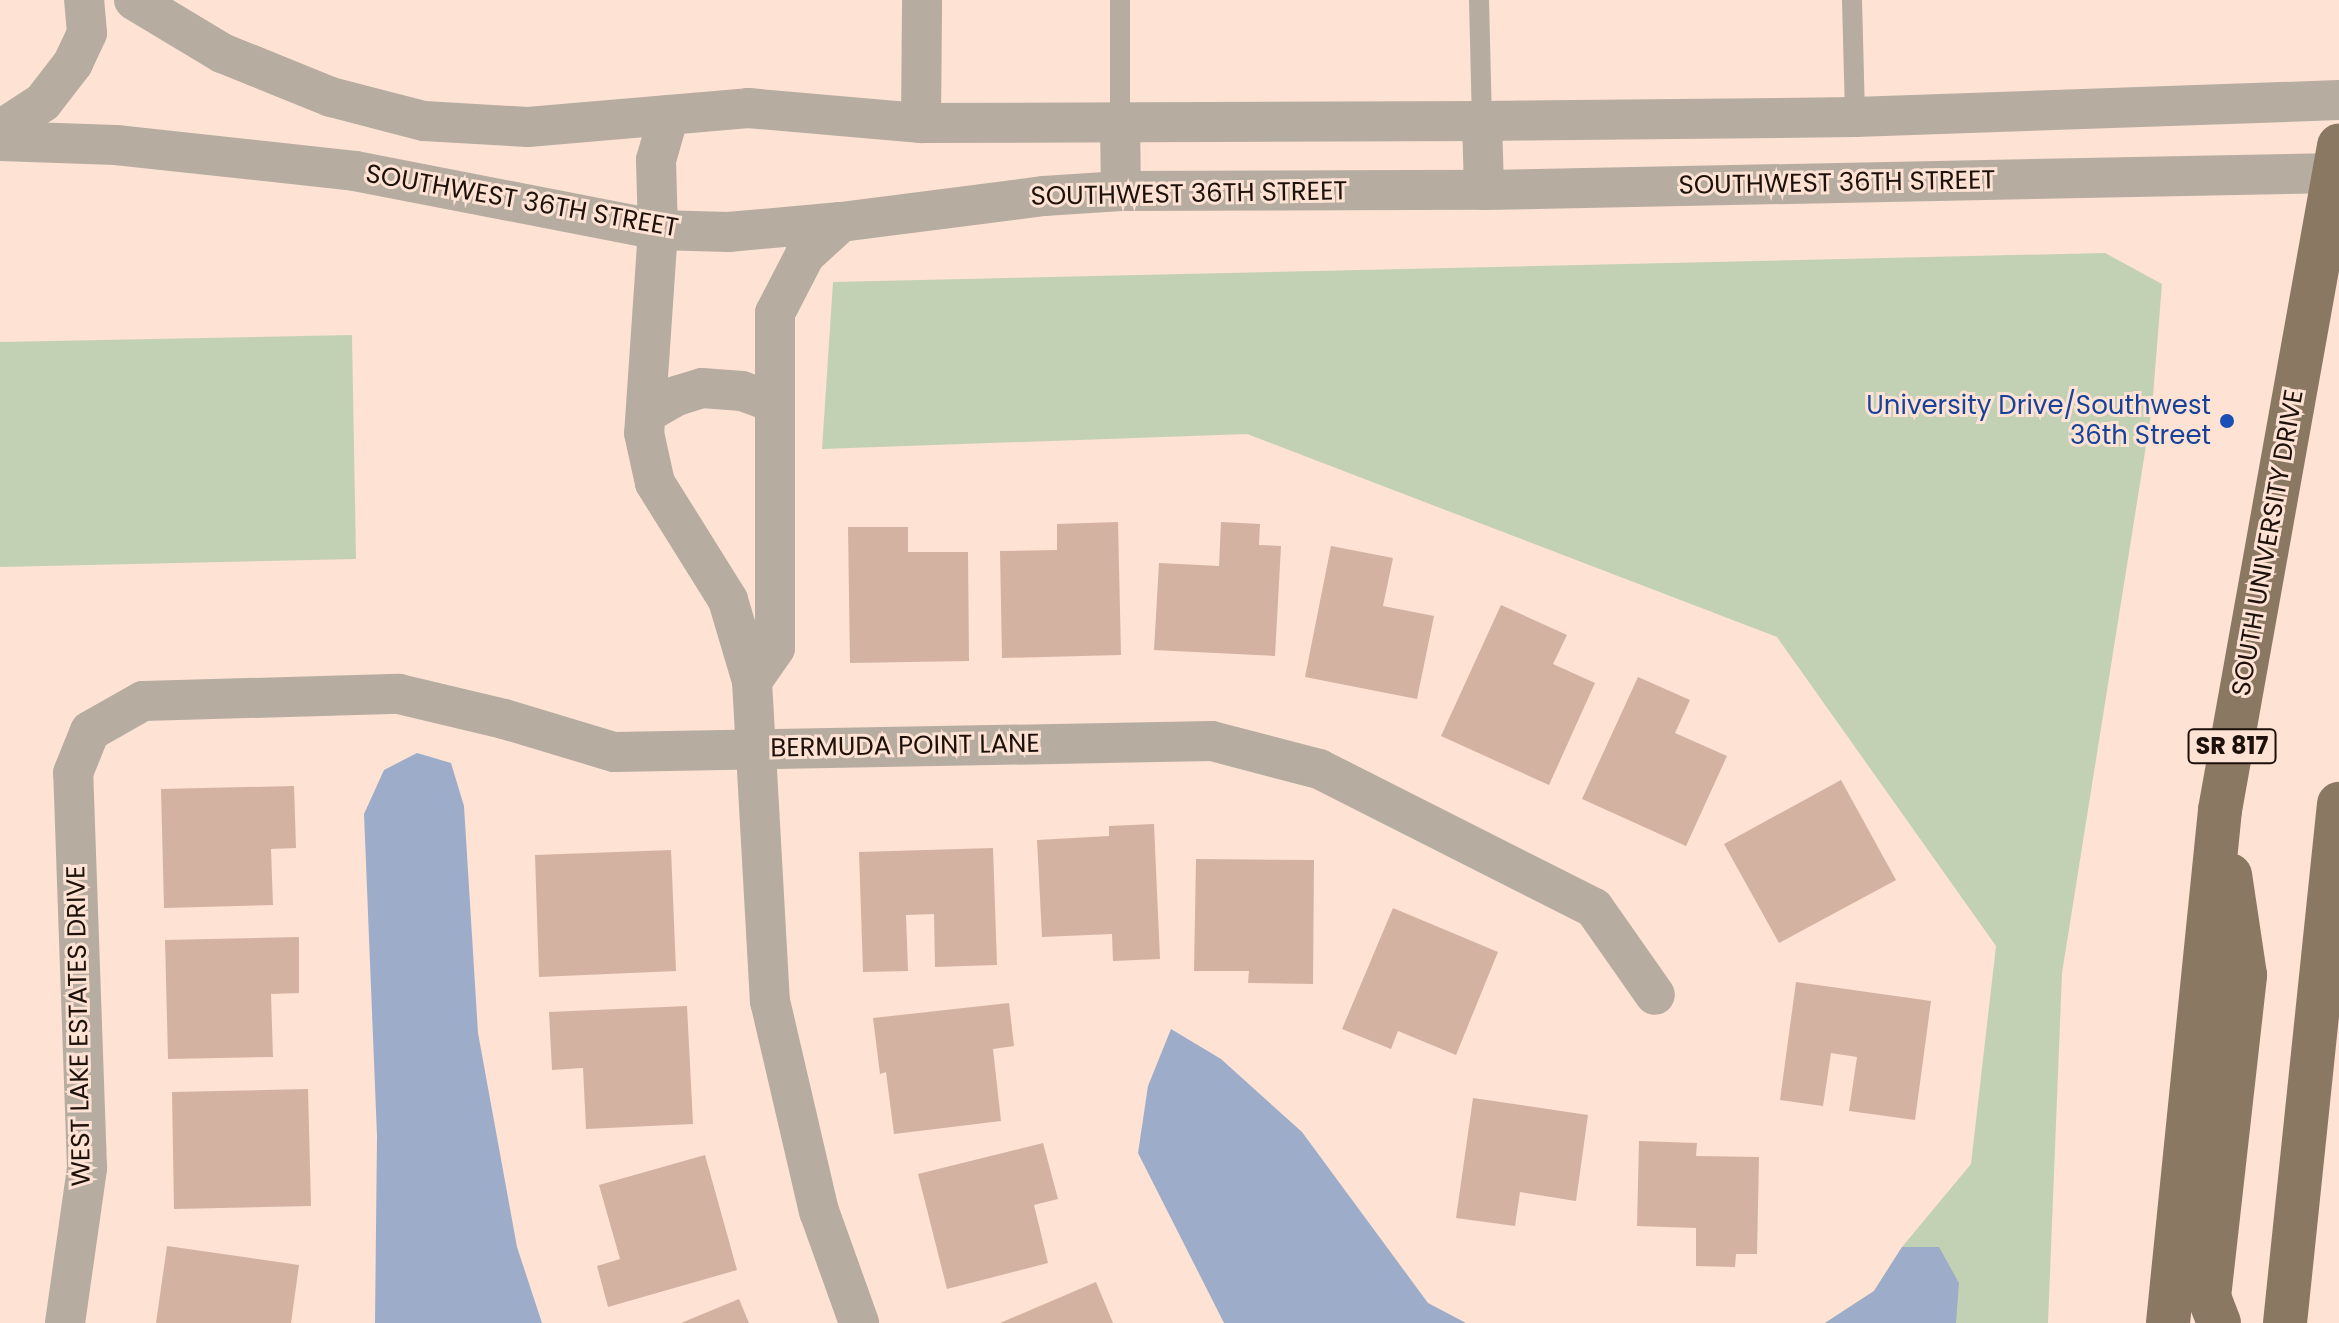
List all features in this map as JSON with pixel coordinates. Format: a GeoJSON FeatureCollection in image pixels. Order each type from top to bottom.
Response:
{"type":"FeatureCollection","features":[{"type":"Feature","properties":{"kind":"main road","name":"SOUTH UNIVERSITY DRIVE"},"geometry":{"type":"LineString","coordinates":[[2168,1323],[2220,810],[2337,164]]}},
{"type":"Feature","properties":{"kind":"main road"},"geometry":{"type":"LineString","coordinates":[[2285,1323],[2339,804]]}},
{"type":"Feature","properties":{"kind":"main road"},"geometry":{"type":"LineString","coordinates":[[2219,1323],[2209,1297],[2245,975],[2220,810]]}},
{"type":"Feature","properties":{"kind":"street"},"geometry":{"type":"LineString","coordinates":[[0,130],[43,102],[73,63],[87,33],[84,0]]}},
{"type":"Feature","properties":{"kind":"street"},"geometry":{"type":"LineString","coordinates":[[134,0],[222,53],[331,97],[424,121],[528,127],[748,108],[921,123],[1482,121],[1855,117],[2339,100]]}},
{"type":"Feature","properties":{"kind":"street"},"geometry":{"type":"LineString","coordinates":[[921,123],[922,0]]}},
{"type":"Feature","properties":{"kind":"street"},"geometry":{"type":"LineString","coordinates":[[669,115],[656,160],[658,230],[644,433],[655,483],[728,600],[752,681],[770,1001],[819,1211],[859,1323]]}},
{"type":"Feature","properties":{"kind":"street"},"geometry":{"type":"LineString","coordinates":[[1120,121],[1121,191]]}},
{"type":"Feature","properties":{"kind":"street"},"geometry":{"type":"LineString","coordinates":[[1482,121],[1484,190]]}},
{"type":"Feature","properties":{"kind":"street","name":"SOUTHWEST 36TH STREET"},"geometry":{"type":"LineString","coordinates":[[0,141],[116,145],[355,171],[658,230],[728,232],[841,222],[973,203],[1121,191],[1484,190],[2337,164]]}},
{"type":"Feature","properties":{"kind":"street"},"geometry":{"type":"LineString","coordinates":[[752,681],[775,648],[775,313],[805,255],[841,222]]}},
{"type":"Feature","properties":{"kind":"street"},"geometry":{"type":"LineString","coordinates":[[647,413],[676,396],[702,388],[742,391],[775,403]]}},
{"type":"Feature","properties":{"kind":"street","name":"BERMUDA POINT LANE"},"geometry":{"type":"LineString","coordinates":[[90,731],[143,701],[399,694],[614,752],[1212,741],[1319,769],[1594,908],[1655,995]]}},
{"type":"Feature","properties":{"kind":"street","name":"WEST LAKE ESTATES DRIVE"},"geometry":{"type":"LineString","coordinates":[[65,1323],[87,1168],[73,773],[90,731]]}},
{"type":"Feature","properties":{"kind":"lane"},"geometry":{"type":"LineString","coordinates":[[1120,0],[1120,121]]}},
{"type":"Feature","properties":{"kind":"lane"},"geometry":{"type":"LineString","coordinates":[[1479,0],[1482,121]]}},
{"type":"Feature","properties":{"kind":"lane"},"geometry":{"type":"LineString","coordinates":[[1852,0],[1855,117]]}},
{"type":"Feature","properties":{"kind":"green space"},"geometry":{"type":"Polygon","coordinates":[[[2105,253],[2162,284],[2152,408],[2062,973],[2048,1323],[1825,1323],[1874,1291],[1902,1247],[1971,1164],[1996,946],[1777,637],[1247,434],[822,449],[833,282],[2105,253]]]}},
{"type":"Feature","properties":{"kind":"green space"},"geometry":{"type":"Polygon","coordinates":[[[352,335],[356,559],[0,567],[0,342],[352,335]]]}},
{"type":"Feature","properties":{"kind":"water"},"geometry":{"type":"Polygon","coordinates":[[[417,753],[451,763],[464,806],[478,1033],[517,1247],[542,1323],[375,1323],[377,1136],[364,814],[384,770],[417,753]]]}},
{"type":"Feature","properties":{"kind":"water"},"geometry":{"type":"Polygon","coordinates":[[[1171,1029],[1221,1059],[1302,1132],[1428,1303],[1466,1323],[1224,1323],[1138,1153],[1148,1086],[1171,1029]]]}},
{"type":"Feature","properties":{"kind":"water"},"geometry":{"type":"Polygon","coordinates":[[[1902,1247],[1939,1247],[1959,1283],[1956,1323],[1825,1323],[1874,1291],[1902,1247]]]}},
{"type":"Feature","properties":{"kind":"building"},"geometry":{"type":"Polygon","coordinates":[[[1118,522],[1121,655],[1002,658],[1000,551],[1057,550],[1057,524],[1118,522]]]}},
{"type":"Feature","properties":{"kind":"building"},"geometry":{"type":"Polygon","coordinates":[[[1221,522],[1260,524],[1259,545],[1281,546],[1275,656],[1154,650],[1159,563],[1219,566],[1221,522]]]}},
{"type":"Feature","properties":{"kind":"building"},"geometry":{"type":"Polygon","coordinates":[[[848,527],[908,527],[908,552],[968,552],[969,661],[850,663],[848,527]]]}},
{"type":"Feature","properties":{"kind":"building"},"geometry":{"type":"Polygon","coordinates":[[[1331,546],[1393,558],[1383,606],[1434,616],[1417,699],[1305,677],[1331,546]]]}},
{"type":"Feature","properties":{"kind":"building"},"geometry":{"type":"Polygon","coordinates":[[[1501,605],[1567,635],[1553,664],[1595,683],[1549,785],[1441,736],[1501,605]]]}},
{"type":"Feature","properties":{"kind":"building"},"geometry":{"type":"Polygon","coordinates":[[[1638,677],[1690,700],[1675,733],[1727,756],[1686,846],[1582,799],[1638,677]]]}},
{"type":"Feature","properties":{"kind":"building"},"geometry":{"type":"Polygon","coordinates":[[[1841,780],[1896,880],[1779,943],[1724,844],[1841,780]]]}},
{"type":"Feature","properties":{"kind":"building"},"geometry":{"type":"Polygon","coordinates":[[[294,786],[296,848],[271,849],[273,905],[164,908],[161,789],[294,786]]]}},
{"type":"Feature","properties":{"kind":"building"},"geometry":{"type":"Polygon","coordinates":[[[1154,824],[1160,959],[1113,961],[1112,934],[1042,937],[1037,840],[1109,836],[1109,826],[1154,824]]]}},
{"type":"Feature","properties":{"kind":"building"},"geometry":{"type":"Polygon","coordinates":[[[993,848],[997,965],[935,967],[934,914],[906,915],[908,971],[863,972],[859,852],[993,848]]]}},
{"type":"Feature","properties":{"kind":"building"},"geometry":{"type":"Polygon","coordinates":[[[671,850],[676,971],[539,977],[535,855],[671,850]]]}},
{"type":"Feature","properties":{"kind":"building"},"geometry":{"type":"Polygon","coordinates":[[[1196,859],[1314,860],[1313,984],[1248,983],[1249,971],[1194,971],[1196,859]]]}},
{"type":"Feature","properties":{"kind":"building"},"geometry":{"type":"Polygon","coordinates":[[[1393,908],[1498,952],[1456,1055],[1398,1031],[1391,1049],[1342,1029],[1393,908]]]}},
{"type":"Feature","properties":{"kind":"building"},"geometry":{"type":"Polygon","coordinates":[[[299,937],[299,993],[271,994],[273,1057],[168,1059],[165,940],[299,937]]]}},
{"type":"Feature","properties":{"kind":"building"},"geometry":{"type":"Polygon","coordinates":[[[1796,982],[1931,1001],[1915,1120],[1849,1111],[1857,1057],[1831,1053],[1823,1106],[1780,1100],[1796,982]]]}},
{"type":"Feature","properties":{"kind":"building"},"geometry":{"type":"Polygon","coordinates":[[[1009,1003],[1014,1046],[993,1049],[1001,1121],[894,1134],[886,1072],[880,1074],[873,1018],[1009,1003]]]}},
{"type":"Feature","properties":{"kind":"building"},"geometry":{"type":"Polygon","coordinates":[[[687,1006],[693,1124],[586,1129],[583,1068],[552,1070],[549,1012],[687,1006]]]}},
{"type":"Feature","properties":{"kind":"building"},"geometry":{"type":"Polygon","coordinates":[[[308,1089],[311,1206],[174,1209],[172,1092],[308,1089]]]}},
{"type":"Feature","properties":{"kind":"building"},"geometry":{"type":"Polygon","coordinates":[[[1473,1098],[1588,1115],[1576,1201],[1520,1192],[1515,1226],[1456,1218],[1473,1098]]]}},
{"type":"Feature","properties":{"kind":"building"},"geometry":{"type":"Polygon","coordinates":[[[1639,1141],[1697,1143],[1696,1156],[1759,1157],[1757,1254],[1736,1254],[1735,1267],[1696,1266],[1696,1228],[1637,1226],[1639,1141]]]}},
{"type":"Feature","properties":{"kind":"building"},"geometry":{"type":"Polygon","coordinates":[[[1043,1143],[1058,1199],[1034,1205],[1048,1263],[947,1289],[918,1174],[1043,1143]]]}},
{"type":"Feature","properties":{"kind":"building"},"geometry":{"type":"Polygon","coordinates":[[[705,1155],[737,1270],[608,1307],[597,1266],[620,1259],[599,1185],[705,1155]]]}},
{"type":"Feature","properties":{"kind":"building"},"geometry":{"type":"Polygon","coordinates":[[[167,1246],[299,1265],[291,1323],[156,1323],[167,1246]]]}},
{"type":"Feature","properties":{"kind":"building"},"geometry":{"type":"Polygon","coordinates":[[[1096,1282],[1113,1323],[1000,1323],[1096,1282]]]}},
{"type":"Feature","properties":{"kind":"building"},"geometry":{"type":"Polygon","coordinates":[[[739,1299],[749,1323],[681,1323],[739,1299]]]}},
{"type":"Feature","properties":{"kind":"place","name":"University Drive/Southwest 36th Street"},"geometry":{"type":"Point","coordinates":[2227,421]}}]}
